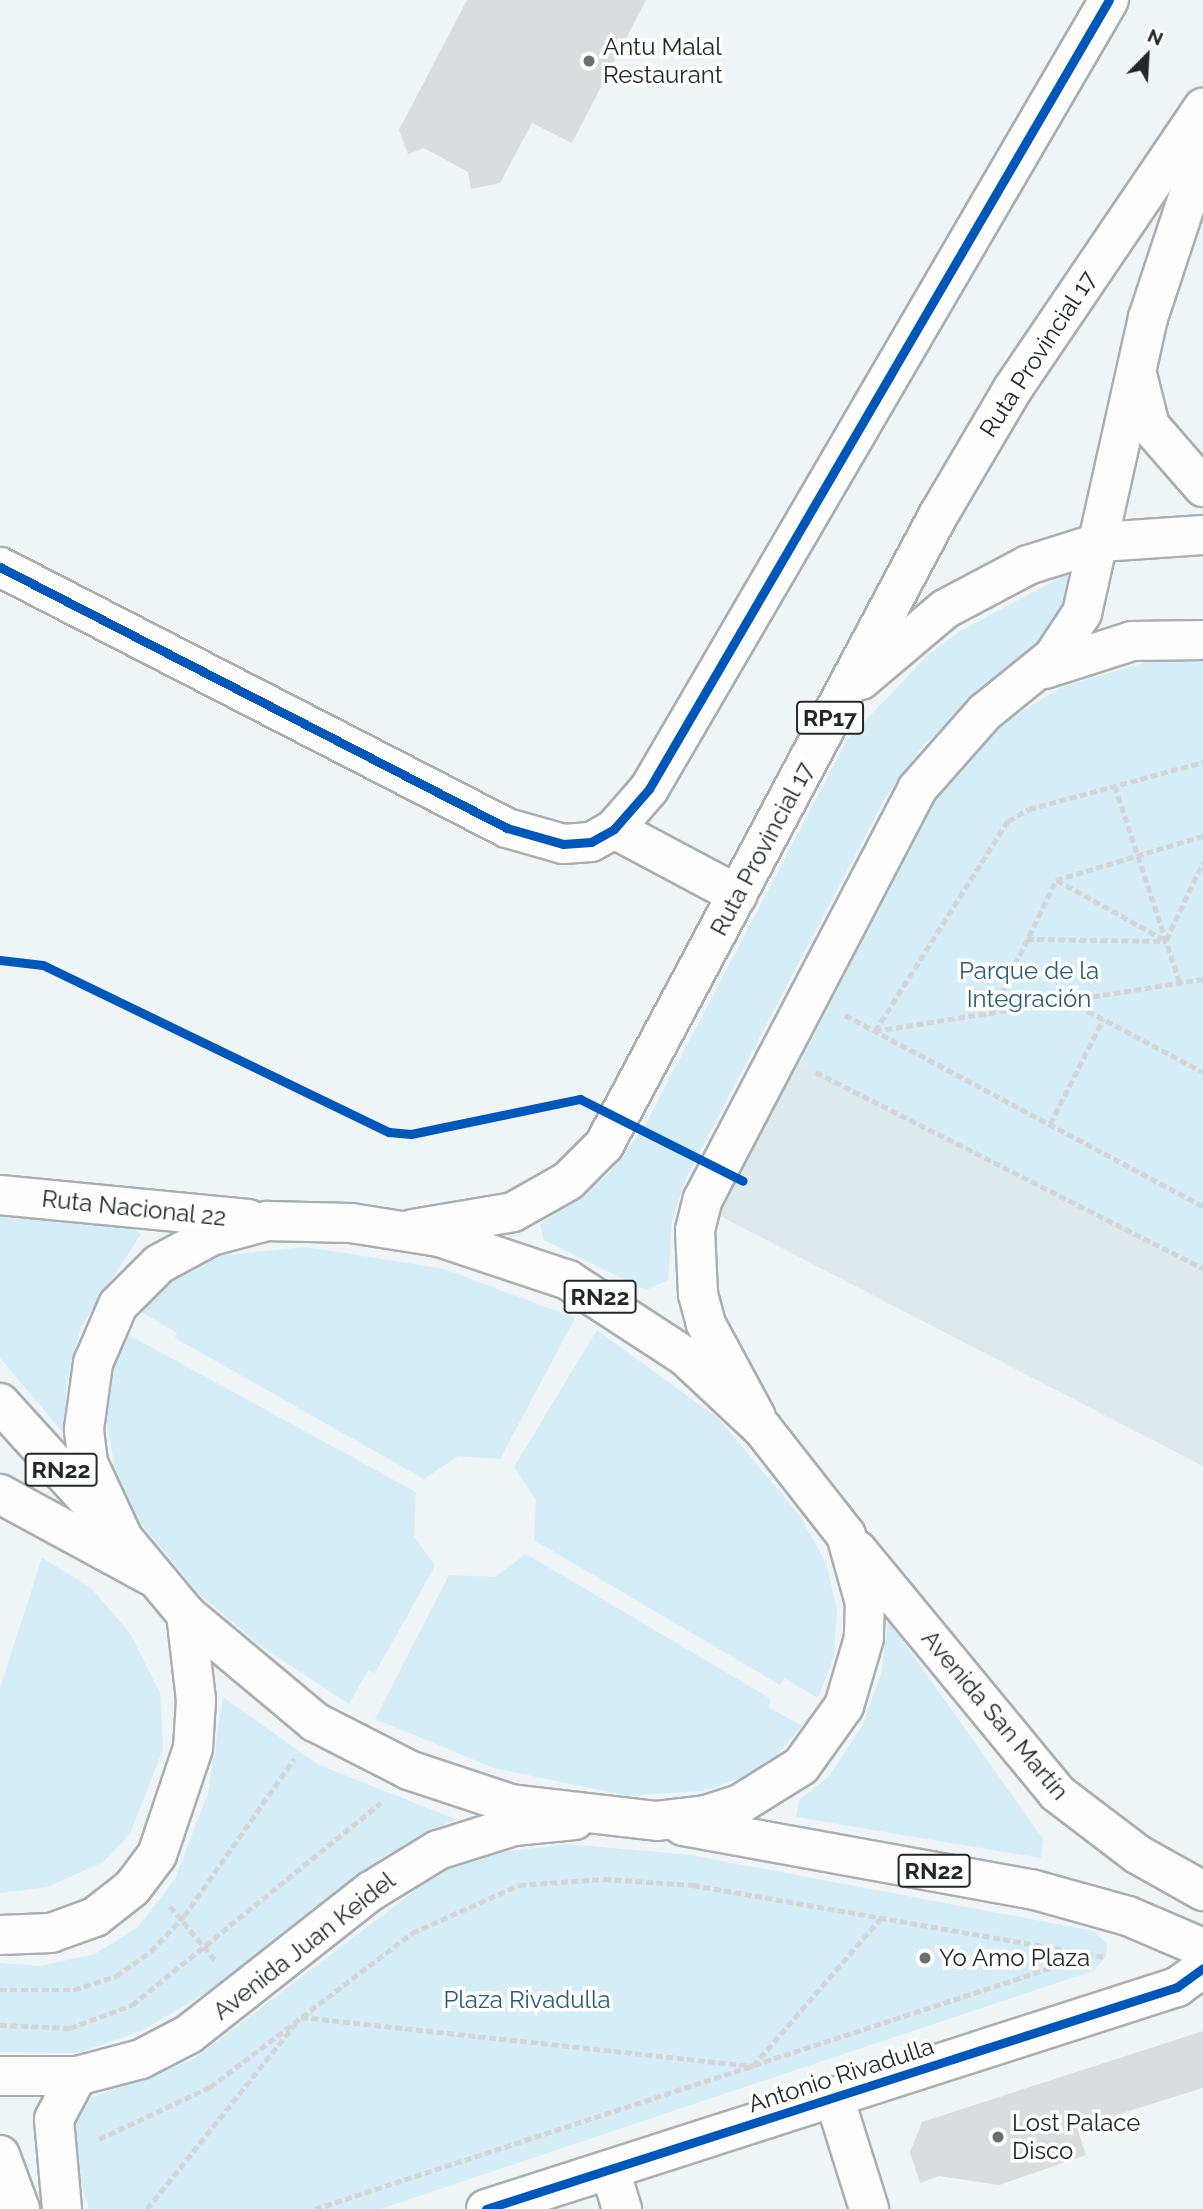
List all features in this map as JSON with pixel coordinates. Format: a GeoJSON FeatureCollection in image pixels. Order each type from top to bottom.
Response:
{"type":"FeatureCollection","features":[{"type":"Feature","properties":{"kind":"main road"},"geometry":{"type":"LineString","coordinates":[[0,567],[507,828],[563,844],[591,842],[614,829],[649,789],[1109,0]]}},
{"type":"Feature","properties":{"kind":"main road","name":"Ruta Provincial 17"},"geometry":{"type":"LineString","coordinates":[[396,1229],[501,1216],[543,1198],[587,1164],[630,1101],[827,725],[986,432],[1203,108]]}},
{"type":"Feature","properties":{"kind":"main road"},"geometry":{"type":"LineString","coordinates":[[762,1428],[706,1324],[698,1294],[693,1262],[703,1199],[917,789],[985,712],[1034,674],[1082,614],[1101,542],[1138,361],[1203,152]]}},
{"type":"Feature","properties":{"kind":"main road"},"geometry":{"type":"LineString","coordinates":[[1138,361],[1150,426],[1203,487]]}},
{"type":"Feature","properties":{"kind":"main road"},"geometry":{"type":"LineString","coordinates":[[827,725],[871,670],[945,609],[1028,565],[1101,542],[1203,535]]}},
{"type":"Feature","properties":{"kind":"main road"},"geometry":{"type":"LineString","coordinates":[[1034,674],[1132,641],[1203,640]]}},
{"type":"Feature","properties":{"kind":"main road"},"geometry":{"type":"LineString","coordinates":[[614,829],[738,895]]}},
{"type":"Feature","properties":{"kind":"main road","name":"Ruta Nacional 22"},"geometry":{"type":"LineString","coordinates":[[0,1195],[267,1221]]}},
{"type":"Feature","properties":{"kind":"main road","name":"RN22"},"geometry":{"type":"LineString","coordinates":[[122,1538],[88,1463],[84,1429],[104,1332],[118,1305],[159,1264],[211,1236],[267,1221],[396,1229],[527,1264],[605,1300],[686,1357],[762,1428],[845,1535],[865,1603],[864,1637],[844,1706],[823,1739],[801,1766],[740,1804],[657,1821]]}},
{"type":"Feature","properties":{"kind":"main road","name":"RN22"},"geometry":{"type":"LineString","coordinates":[[0,1403],[122,1538],[186,1614],[268,1688],[359,1748],[499,1800],[612,1818],[657,1821],[1031,1889],[1128,1916],[1203,1948]]}},
{"type":"Feature","properties":{"kind":"main road"},"geometry":{"type":"LineString","coordinates":[[0,1494],[153,1577]]}},
{"type":"Feature","properties":{"kind":"main road","name":"Avenida San Martín"},"geometry":{"type":"LineString","coordinates":[[845,1535],[1058,1793],[1126,1847],[1203,1891]]}},
{"type":"Feature","properties":{"kind":"main road"},"geometry":{"type":"LineString","coordinates":[[0,1935],[51,1933],[95,1917],[132,1888],[157,1855],[193,1748],[196,1700],[186,1614]]}},
{"type":"Feature","properties":{"kind":"main road","name":"Avenida Juan Keidel"},"geometry":{"type":"LineString","coordinates":[[0,2076],[78,2076],[141,2059],[189,2034],[371,1891],[438,1850],[514,1826],[612,1818]]}},
{"type":"Feature","properties":{"kind":"main road","name":"Antonio Rivadulla"},"geometry":{"type":"LineString","coordinates":[[486,2209],[1177,1987],[1203,1968]]}},
{"type":"Feature","properties":{"kind":"main road"},"geometry":{"type":"LineString","coordinates":[[61,2209],[54,2119],[78,2076]]}},
{"type":"Feature","properties":{"kind":"main road"},"geometry":{"type":"LineString","coordinates":[[834,2097],[869,2209]]}},
{"type":"Feature","properties":{"kind":"main road"},"geometry":{"type":"LineString","coordinates":[[0,2155],[20,2209]]}},
{"type":"Feature","properties":{"kind":"main road"},"geometry":{"type":"LineString","coordinates":[[610,2171],[622,2209]]}},
{"type":"Feature","properties":{"kind":"path"},"geometry":{"type":"LineString","coordinates":[[875,1031],[1008,821],[1115,786],[1203,762]]}},
{"type":"Feature","properties":{"kind":"path"},"geometry":{"type":"LineString","coordinates":[[1115,786],[1180,982]]}},
{"type":"Feature","properties":{"kind":"path"},"geometry":{"type":"LineString","coordinates":[[991,1013],[1056,880],[1203,836]]}},
{"type":"Feature","properties":{"kind":"path"},"geometry":{"type":"LineString","coordinates":[[1166,940],[1203,862]]}},
{"type":"Feature","properties":{"kind":"path"},"geometry":{"type":"LineString","coordinates":[[1056,880],[1166,940]]}},
{"type":"Feature","properties":{"kind":"path"},"geometry":{"type":"LineString","coordinates":[[1027,939],[1166,940]]}},
{"type":"Feature","properties":{"kind":"path"},"geometry":{"type":"LineString","coordinates":[[875,1031],[1203,979]]}},
{"type":"Feature","properties":{"kind":"path"},"geometry":{"type":"LineString","coordinates":[[1068,1000],[1203,1072]]}},
{"type":"Feature","properties":{"kind":"path"},"geometry":{"type":"LineString","coordinates":[[832,1008],[1203,1206]]}},
{"type":"Feature","properties":{"kind":"path"},"geometry":{"type":"LineString","coordinates":[[1050,1124],[1102,1019]]}},
{"type":"Feature","properties":{"kind":"path"},"geometry":{"type":"LineString","coordinates":[[803,1065],[1203,1268]]}},
{"type":"Feature","properties":{"kind":"path"},"geometry":{"type":"LineString","coordinates":[[0,2025],[58,2029],[114,2015],[205,1948],[389,1796]]}},
{"type":"Feature","properties":{"kind":"path"},"geometry":{"type":"LineString","coordinates":[[88,2144],[195,2096],[412,1933],[519,1885],[665,1882],[1106,1957]]}},
{"type":"Feature","properties":{"kind":"path"},"geometry":{"type":"LineString","coordinates":[[162,1898],[220,1966]]}},
{"type":"Feature","properties":{"kind":"path"},"geometry":{"type":"LineString","coordinates":[[753,2066],[880,1919]]}},
{"type":"Feature","properties":{"kind":"path"},"geometry":{"type":"LineString","coordinates":[[315,2209],[1091,1955]]}},
{"type":"Feature","properties":{"kind":"path"},"geometry":{"type":"LineString","coordinates":[[302,2016],[753,2066]]}},
{"type":"Feature","properties":{"kind":"path"},"geometry":{"type":"LineString","coordinates":[[148,2209],[302,2016]]}},
{"type":"Feature","properties":{"kind":"shaded area"},"geometry":{"type":"Polygon","coordinates":[[[794,1061],[1203,1268],[1203,1466],[718,1215],[794,1061]]]}},
{"type":"Feature","properties":{"kind":"green space"},"geometry":{"type":"Polygon","coordinates":[[[1073,571],[1057,617],[1038,645],[923,745],[884,800],[688,1174],[672,1219],[668,1280],[646,1290],[544,1240],[540,1224],[605,1177],[643,1129],[847,740],[928,655],[960,631],[1073,571]]]}},
{"type":"Feature","properties":{"kind":"green space","name":"Parque de la Integración"},"geometry":{"type":"Polygon","coordinates":[[[1153,660],[1203,660],[1203,1268],[794,1061],[931,801],[969,756],[1014,716],[1062,687],[1153,660]]]}},
{"type":"Feature","properties":{"kind":"green space"},"geometry":{"type":"Polygon","coordinates":[[[0,1216],[129,1226],[141,1234],[81,1327],[66,1384],[65,1435],[0,1358],[0,1216]]]}},
{"type":"Feature","properties":{"kind":"green space"},"geometry":{"type":"Polygon","coordinates":[[[307,1247],[444,1269],[575,1318],[500,1459],[458,1456],[424,1479],[175,1338],[177,1333],[138,1310],[183,1272],[224,1255],[307,1247]]]}},
{"type":"Feature","properties":{"kind":"green space"},"geometry":{"type":"Polygon","coordinates":[[[597,1330],[719,1419],[800,1516],[826,1563],[837,1609],[834,1656],[818,1698],[784,1678],[780,1685],[534,1540],[536,1500],[514,1467],[597,1330]]]}},
{"type":"Feature","properties":{"kind":"green space"},"geometry":{"type":"Polygon","coordinates":[[[125,1333],[416,1492],[414,1536],[435,1566],[375,1673],[368,1670],[349,1704],[258,1644],[198,1593],[134,1515],[115,1469],[107,1422],[111,1374],[125,1333]]]}},
{"type":"Feature","properties":{"kind":"green space"},"geometry":{"type":"Polygon","coordinates":[[[526,1554],[771,1699],[768,1707],[802,1726],[777,1755],[744,1777],[703,1791],[628,1796],[494,1768],[375,1719],[449,1575],[495,1577],[526,1554]]]}},
{"type":"Feature","properties":{"kind":"green space"},"geometry":{"type":"Polygon","coordinates":[[[42,1558],[90,1587],[130,1633],[160,1693],[163,1749],[130,1834],[103,1862],[47,1887],[0,1893],[0,1688],[42,1558]]]}},
{"type":"Feature","properties":{"kind":"green space"},"geometry":{"type":"Polygon","coordinates":[[[888,1620],[1043,1839],[1041,1858],[796,1817],[799,1800],[829,1776],[862,1726],[882,1671],[888,1620]]]}},
{"type":"Feature","properties":{"kind":"green space"},"geometry":{"type":"Polygon","coordinates":[[[223,1697],[317,1764],[455,1819],[383,1857],[204,1994],[141,2031],[78,2053],[0,2052],[0,1963],[40,1966],[95,1954],[138,1927],[175,1879],[208,1793],[223,1697]]]}},
{"type":"Feature","properties":{"kind":"green space","name":"Plaza Rivadulla"},"geometry":{"type":"Polygon","coordinates":[[[567,1844],[690,1855],[1094,1931],[1107,1944],[1106,1957],[1093,1971],[380,2209],[89,2209],[67,2134],[82,2101],[194,2059],[435,1875],[486,1854],[567,1844]]]}},
{"type":"Feature","properties":{"kind":"building"},"geometry":{"type":"Polygon","coordinates":[[[467,0],[646,0],[572,143],[532,123],[500,183],[471,189],[468,172],[424,148],[408,154],[399,130],[467,0]]]}},
{"type":"Feature","properties":{"kind":"building","name":"Lost Palace Disco"},"geometry":{"type":"Polygon","coordinates":[[[1203,2031],[1203,2088],[1077,2127],[1086,2155],[999,2185],[939,2176],[920,2183],[910,2152],[922,2122],[1203,2031]]]}},
{"type":"Feature","properties":{"kind":"cycle path"},"geometry":{"type":"LineString","coordinates":[[0,567],[507,828],[563,844],[591,842],[614,829],[649,789],[1109,0]]}},
{"type":"Feature","properties":{"kind":"cycle path"},"geometry":{"type":"LineString","coordinates":[[0,960],[43,965],[389,1132],[411,1134],[580,1099],[743,1181]]}},
{"type":"Feature","properties":{"kind":"cycle path"},"geometry":{"type":"LineString","coordinates":[[486,2209],[1177,1987],[1203,1968]]}},
{"type":"Feature","properties":{"kind":"place","name":"Antu Malal Restaurant"},"geometry":{"type":"Point","coordinates":[589,61]}},
{"type":"Feature","properties":{"kind":"place","name":"Yo Amo Plaza"},"geometry":{"type":"Point","coordinates":[925,1958]}},
{"type":"Feature","properties":{"kind":"place","name":"Lost Palace Disco"},"geometry":{"type":"Point","coordinates":[998,2137]}}]}
